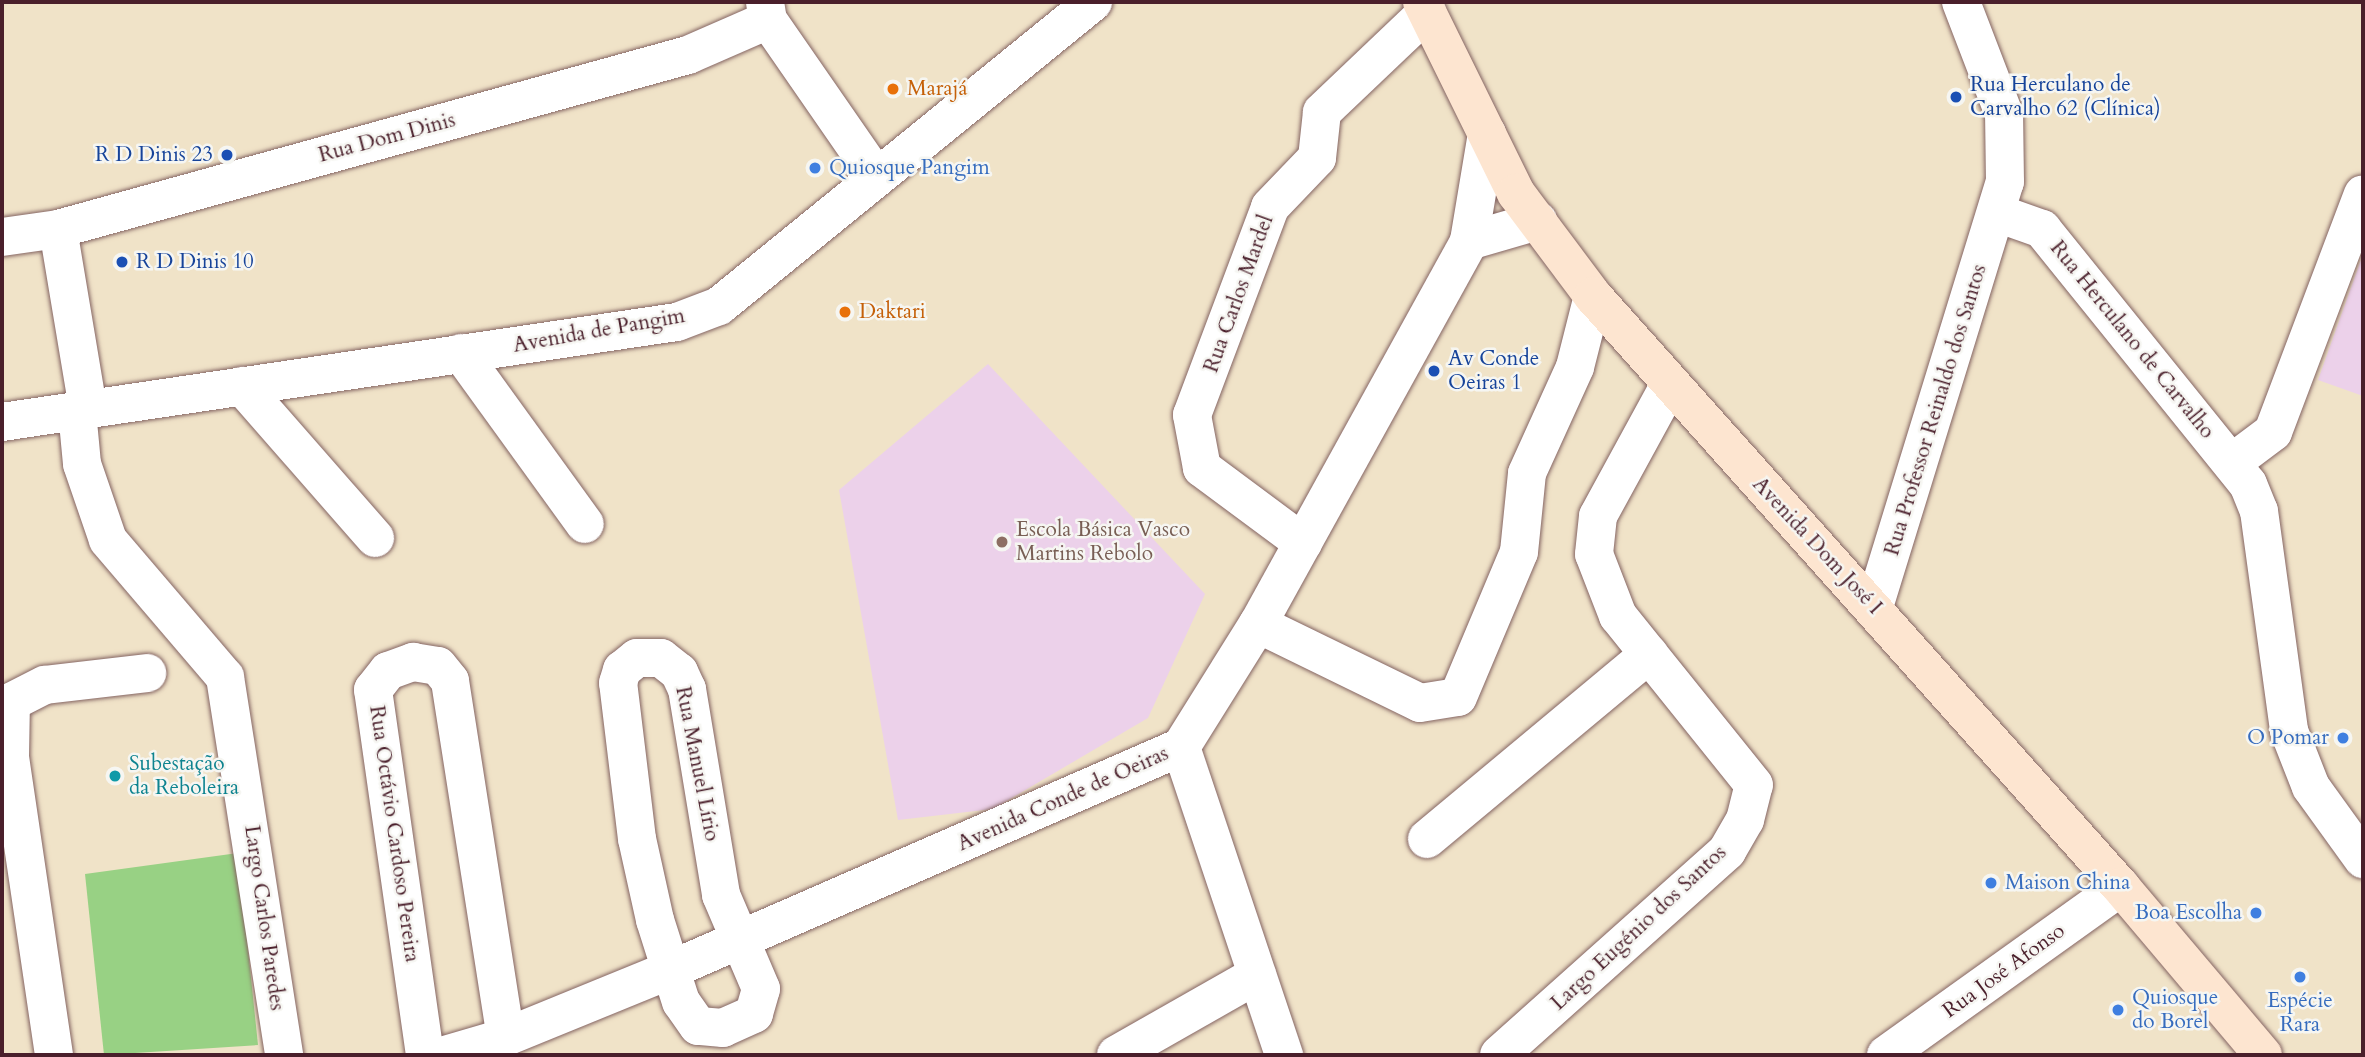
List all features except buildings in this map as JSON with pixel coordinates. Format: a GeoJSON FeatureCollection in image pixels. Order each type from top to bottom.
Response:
{"type":"FeatureCollection","features":[{"type":"Feature","properties":{"kind":"street","name":"Avenida de Pangim"},"geometry":{"type":"LineString","coordinates":[[2,422],[677,322],[719,306],[1093,2]]}},
{"type":"Feature","properties":{"kind":"street"},"geometry":{"type":"LineString","coordinates":[[1961,2],[2004,114],[2008,146],[1997,213]]}},
{"type":"Feature","properties":{"kind":"street","name":"Avenida Dom José I"},"geometry":{"type":"LineString","coordinates":[[1425,7],[1487,134],[1538,221],[1593,296],[1669,386],[1874,607],[2121,887],[2263,1055]]}},
{"type":"Feature","properties":{"kind":"street","name":"Rua Carlos Mardel"},"geometry":{"type":"LineString","coordinates":[[1303,542],[1202,468],[1192,415],[1270,207],[1317,158],[1322,112],[1425,7]]}},
{"type":"Feature","properties":{"kind":"street"},"geometry":{"type":"LineString","coordinates":[[766,11],[876,176]]}},
{"type":"Feature","properties":{"kind":"street","name":"Rua Dom Dinis"},"geometry":{"type":"LineString","coordinates":[[2,237],[58,229],[688,55],[766,11]]}},
{"type":"Feature","properties":{"kind":"street","name":"Avenida Conde de Oeiras"},"geometry":{"type":"LineString","coordinates":[[442,1055],[506,1037],[668,971],[1181,747],[1258,624],[1469,241],[1487,134]]}},
{"type":"Feature","properties":{"kind":"street"},"geometry":{"type":"LineString","coordinates":[[2233,462],[2273,432],[2363,194]]}},
{"type":"Feature","properties":{"kind":"street","name":"Rua Herculano de Carvalho"},"geometry":{"type":"LineString","coordinates":[[1997,213],[2042,229],[2233,462],[2259,511],[2289,732],[2311,787],[2363,859]]}},
{"type":"Feature","properties":{"kind":"street","name":"Rua Professor Reinaldo dos Santos"},"geometry":{"type":"LineString","coordinates":[[1874,607],[1997,213]]}},
{"type":"Feature","properties":{"kind":"street"},"geometry":{"type":"LineString","coordinates":[[1469,241],[1538,221]]}},
{"type":"Feature","properties":{"kind":"street","name":"Largo Carlos Paredes"},"geometry":{"type":"LineString","coordinates":[[58,229],[82,410],[82,464],[108,540],[225,677],[284,1055]]}},
{"type":"Feature","properties":{"kind":"street"},"geometry":{"type":"LineString","coordinates":[[1258,624],[1420,703],[1458,697],[1519,552],[1527,473],[1575,367],[1593,296]]}},
{"type":"Feature","properties":{"kind":"street"},"geometry":{"type":"LineString","coordinates":[[461,354],[584,524]]}},
{"type":"Feature","properties":{"kind":"street"},"geometry":{"type":"LineString","coordinates":[[242,386],[375,537]]}},
{"type":"Feature","properties":{"kind":"street","name":"Largo Eugénio dos Santos"},"geometry":{"type":"LineString","coordinates":[[1499,1055],[1727,850],[1745,820],[1754,785],[1618,616],[1594,554],[1598,516],[1669,386]]}},
{"type":"Feature","properties":{"kind":"street"},"geometry":{"type":"LineString","coordinates":[[1427,839],[1649,654]]}},
{"type":"Feature","properties":{"kind":"street","name":"Rua Manuel Lírio"},"geometry":{"type":"LineString","coordinates":[[637,658],[661,658],[679,672],[687,690],[721,895],[761,989],[754,1014],[723,1028],[698,1026],[668,971],[637,839],[618,683],[622,670],[637,658]]}},
{"type":"Feature","properties":{"kind":"street","name":"Rua Octávio Cardoso Pereira"},"geometry":{"type":"LineString","coordinates":[[442,1055],[373,690],[388,671],[413,662],[438,666],[450,681],[506,1037]]}},
{"type":"Feature","properties":{"kind":"street"},"geometry":{"type":"LineString","coordinates":[[54,1055],[10,757],[6,702],[45,685],[147,673]]}},
{"type":"Feature","properties":{"kind":"street"},"geometry":{"type":"LineString","coordinates":[[1181,747],[1284,1055]]}},
{"type":"Feature","properties":{"kind":"street","name":"Rua José Afonso"},"geometry":{"type":"LineString","coordinates":[[1886,1055],[2121,887]]}},
{"type":"Feature","properties":{"kind":"street"},"geometry":{"type":"LineString","coordinates":[[1116,1055],[1257,975]]}},
{"type":"Feature","properties":{"kind":"shaded area"},"geometry":{"type":"Polygon","coordinates":[[[2363,254],[2363,396],[2318,380],[2363,254]]]}},
{"type":"Feature","properties":{"kind":"shaded area","name":"Escola Básica Vasco Martins Rebolo"},"geometry":{"type":"Polygon","coordinates":[[[988,364],[1205,594],[1148,718],[993,809],[898,820],[839,490],[988,364]]]}},
{"type":"Feature","properties":{"kind":"green space"},"geometry":{"type":"Polygon","coordinates":[[[238,853],[258,1045],[104,1055],[85,874],[238,853]]]}},
{"type":"Feature","properties":{"kind":"place","name":"Marajá"},"geometry":{"type":"Point","coordinates":[893,89]}},
{"type":"Feature","properties":{"kind":"place","name":"Rua Herculano de Carvalho 62 (Clínica)"},"geometry":{"type":"Point","coordinates":[1956,97]}},
{"type":"Feature","properties":{"kind":"place","name":"R D Dinis 23"},"geometry":{"type":"Point","coordinates":[227,155]}},
{"type":"Feature","properties":{"kind":"place","name":"Quiosque Pangim"},"geometry":{"type":"Point","coordinates":[815,168]}},
{"type":"Feature","properties":{"kind":"place","name":"R D Dinis 10"},"geometry":{"type":"Point","coordinates":[122,262]}},
{"type":"Feature","properties":{"kind":"place","name":"Daktari"},"geometry":{"type":"Point","coordinates":[845,312]}},
{"type":"Feature","properties":{"kind":"place","name":"Av Conde Oeiras 1"},"geometry":{"type":"Point","coordinates":[1434,371]}},
{"type":"Feature","properties":{"kind":"place","name":"Escola Básica Vasco Martins Rebolo"},"geometry":{"type":"Point","coordinates":[1002,542]}},
{"type":"Feature","properties":{"kind":"place","name":"O Pomar"},"geometry":{"type":"Point","coordinates":[2343,738]}},
{"type":"Feature","properties":{"kind":"place","name":"Subestação da Reboleira"},"geometry":{"type":"Point","coordinates":[115,776]}},
{"type":"Feature","properties":{"kind":"place","name":"Maison China"},"geometry":{"type":"Point","coordinates":[1991,883]}},
{"type":"Feature","properties":{"kind":"place","name":"Boa Escolha"},"geometry":{"type":"Point","coordinates":[2256,913]}},
{"type":"Feature","properties":{"kind":"place","name":"Espécie Rara"},"geometry":{"type":"Point","coordinates":[2300,977]}},
{"type":"Feature","properties":{"kind":"place","name":"Quiosque do Borel"},"geometry":{"type":"Point","coordinates":[2118,1010]}}]}
